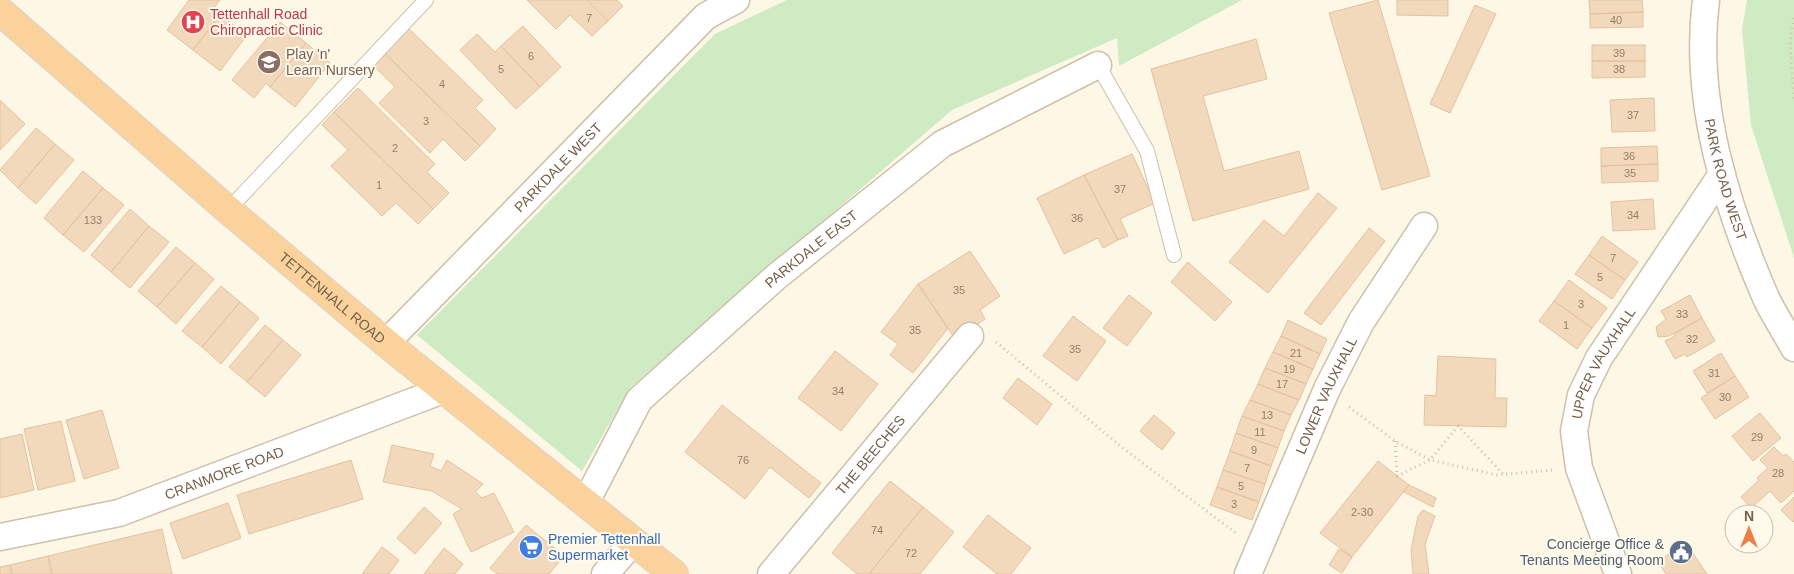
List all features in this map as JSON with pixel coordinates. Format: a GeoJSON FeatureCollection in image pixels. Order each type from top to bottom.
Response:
{"type":"FeatureCollection","features":[{"type":"Feature","properties":{"kind":"highway","name":"TETTENHALL ROAD"},"geometry":{"type":"LineString","coordinates":[[0,11],[228,210],[386,343],[674,574]]}},
{"type":"Feature","properties":{"kind":"street","name":"PARKDALE WEST"},"geometry":{"type":"LineString","coordinates":[[386,343],[706,16],[736,0]]}},
{"type":"Feature","properties":{"kind":"street","name":"PARK ROAD WEST"},"geometry":{"type":"LineString","coordinates":[[1706,0],[1702,35],[1708,109],[1722,174],[1767,299],[1794,348]]}},
{"type":"Feature","properties":{"kind":"street","name":"PARKDALE EAST"},"geometry":{"type":"LineString","coordinates":[[586,502],[639,400],[776,278],[942,144],[1098,65]]}},
{"type":"Feature","properties":{"kind":"street","name":"UPPER VAUXHALL"},"geometry":{"type":"LineString","coordinates":[[1618,574],[1579,468],[1574,431],[1581,395],[1599,358],[1722,174]]}},
{"type":"Feature","properties":{"kind":"street","name":"LOWER VAUXHALL"},"geometry":{"type":"LineString","coordinates":[[1248,574],[1327,389],[1361,322],[1424,226]]}},
{"type":"Feature","properties":{"kind":"street","name":"THE BEECHES"},"geometry":{"type":"LineString","coordinates":[[771,574],[970,336]]}},
{"type":"Feature","properties":{"kind":"street","name":"CRANMORE ROAD"},"geometry":{"type":"LineString","coordinates":[[0,537],[119,514],[443,390]]}},
{"type":"Feature","properties":{"kind":"street"},"geometry":{"type":"LineString","coordinates":[[605,574],[634,542]]}},
{"type":"Feature","properties":{"kind":"lane"},"geometry":{"type":"LineString","coordinates":[[228,210],[426,0]]}},
{"type":"Feature","properties":{"kind":"lane"},"geometry":{"type":"LineString","coordinates":[[1098,65],[1147,151],[1174,255]]}},
{"type":"Feature","properties":{"kind":"path"},"geometry":{"type":"LineString","coordinates":[[1794,18],[1790,41],[1794,100]]}},
{"type":"Feature","properties":{"kind":"path"},"geometry":{"type":"LineString","coordinates":[[970,336],[999,342],[1124,449],[1218,522],[1258,549]]}},
{"type":"Feature","properties":{"kind":"path"},"geometry":{"type":"LineString","coordinates":[[1327,389],[1394,442],[1430,460],[1498,476],[1579,468]]}},
{"type":"Feature","properties":{"kind":"path"},"geometry":{"type":"LineString","coordinates":[[1394,442],[1397,476],[1430,460],[1458,426],[1504,475]]}},
{"type":"Feature","properties":{"kind":"green space"},"geometry":{"type":"Polygon","coordinates":[[[787,0],[1242,0],[1119,66],[1117,38],[952,110],[630,388],[582,471],[417,335],[715,34],[787,0]]]}},
{"type":"Feature","properties":{"kind":"green space"},"geometry":{"type":"Polygon","coordinates":[[[1747,0],[1794,0],[1794,258],[1751,125],[1742,29],[1747,0]]]}},
{"type":"Feature","properties":{"kind":"building","name":"Tettenhall Road Chiropractic Clinic"},"geometry":{"type":"Polygon","coordinates":[[[189,0],[220,0],[213,9],[220,15],[193,50],[167,30],[189,0]]]}},
{"type":"Feature","properties":{"kind":"building"},"geometry":{"type":"Polygon","coordinates":[[[527,0],[587,0],[608,21],[592,36],[570,15],[556,29],[527,0]]]}},
{"type":"Feature","properties":{"kind":"building"},"geometry":{"type":"Polygon","coordinates":[[[587,0],[617,0],[623,6],[608,21],[587,0]]]}},
{"type":"Feature","properties":{"kind":"building"},"geometry":{"type":"Polygon","coordinates":[[[1378,0],[1430,176],[1382,190],[1329,13],[1378,0]]]}},
{"type":"Feature","properties":{"kind":"building"},"geometry":{"type":"Polygon","coordinates":[[[1397,0],[1448,0],[1448,16],[1397,15],[1397,0]]]}},
{"type":"Feature","properties":{"kind":"building"},"geometry":{"type":"Polygon","coordinates":[[[1589,0],[1642,0],[1643,12],[1590,14],[1589,0]]]}},
{"type":"Feature","properties":{"kind":"building"},"geometry":{"type":"Polygon","coordinates":[[[1475,5],[1496,14],[1450,113],[1430,104],[1475,5]]]}},
{"type":"Feature","properties":{"kind":"building"},"geometry":{"type":"Polygon","coordinates":[[[1643,12],[1643,27],[1590,28],[1590,14],[1643,12]]]}},
{"type":"Feature","properties":{"kind":"building"},"geometry":{"type":"Polygon","coordinates":[[[220,15],[247,35],[220,71],[193,50],[220,15]]]}},
{"type":"Feature","properties":{"kind":"building","name":"Play 'n' Learn Nursery"},"geometry":{"type":"Polygon","coordinates":[[[280,22],[306,43],[270,87],[266,83],[254,98],[232,80],[280,22]]]}},
{"type":"Feature","properties":{"kind":"building"},"geometry":{"type":"Polygon","coordinates":[[[405,25],[483,100],[475,108],[496,129],[480,146],[381,50],[405,25]]]}},
{"type":"Feature","properties":{"kind":"building"},"geometry":{"type":"Polygon","coordinates":[[[523,26],[561,67],[540,87],[501,46],[523,26]]]}},
{"type":"Feature","properties":{"kind":"building"},"geometry":{"type":"Polygon","coordinates":[[[477,34],[495,52],[501,46],[540,87],[516,109],[460,50],[477,34]]]}},
{"type":"Feature","properties":{"kind":"building"},"geometry":{"type":"Polygon","coordinates":[[[1256,39],[1267,79],[1203,96],[1224,171],[1299,151],[1309,189],[1193,221],[1151,69],[1256,39]]]}},
{"type":"Feature","properties":{"kind":"building"},"geometry":{"type":"Polygon","coordinates":[[[306,43],[330,63],[295,107],[270,87],[306,43]]]}},
{"type":"Feature","properties":{"kind":"building"},"geometry":{"type":"Polygon","coordinates":[[[1592,45],[1645,45],[1645,61],[1592,61],[1592,45]]]}},
{"type":"Feature","properties":{"kind":"building"},"geometry":{"type":"Polygon","coordinates":[[[381,50],[480,146],[465,161],[443,139],[430,153],[379,103],[395,87],[369,61],[381,50]]]}},
{"type":"Feature","properties":{"kind":"building"},"geometry":{"type":"Polygon","coordinates":[[[1592,61],[1645,61],[1645,77],[1592,78],[1592,61]]]}},
{"type":"Feature","properties":{"kind":"building"},"geometry":{"type":"Polygon","coordinates":[[[358,88],[435,164],[427,172],[449,193],[433,209],[334,112],[358,88]]]}},
{"type":"Feature","properties":{"kind":"building"},"geometry":{"type":"Polygon","coordinates":[[[1654,98],[1655,131],[1612,132],[1610,100],[1654,98]]]}},
{"type":"Feature","properties":{"kind":"building"},"geometry":{"type":"Polygon","coordinates":[[[0,100],[25,124],[0,150],[0,100]]]}},
{"type":"Feature","properties":{"kind":"building"},"geometry":{"type":"Polygon","coordinates":[[[334,112],[433,209],[418,224],[396,203],[382,216],[331,166],[348,150],[322,125],[334,112]]]}},
{"type":"Feature","properties":{"kind":"building"},"geometry":{"type":"Polygon","coordinates":[[[36,128],[55,144],[18,188],[0,170],[36,128]]]}},
{"type":"Feature","properties":{"kind":"building"},"geometry":{"type":"Polygon","coordinates":[[[55,144],[74,160],[36,204],[18,188],[55,144]]]}},
{"type":"Feature","properties":{"kind":"building"},"geometry":{"type":"Polygon","coordinates":[[[1657,146],[1658,164],[1601,166],[1601,148],[1657,146]]]}},
{"type":"Feature","properties":{"kind":"building"},"geometry":{"type":"Polygon","coordinates":[[[1132,154],[1155,203],[1120,219],[1128,236],[1118,240],[1084,175],[1132,154]]]}},
{"type":"Feature","properties":{"kind":"building"},"geometry":{"type":"Polygon","coordinates":[[[1658,164],[1658,181],[1602,183],[1601,166],[1658,164]]]}},
{"type":"Feature","properties":{"kind":"building"},"geometry":{"type":"Polygon","coordinates":[[[83,171],[103,188],[63,235],[44,218],[83,171]]]}},
{"type":"Feature","properties":{"kind":"building"},"geometry":{"type":"Polygon","coordinates":[[[1084,175],[1118,240],[1103,248],[1098,238],[1064,254],[1037,198],[1084,175]]]}},
{"type":"Feature","properties":{"kind":"building"},"geometry":{"type":"Polygon","coordinates":[[[103,188],[124,205],[84,252],[63,235],[103,188]]]}},
{"type":"Feature","properties":{"kind":"building"},"geometry":{"type":"Polygon","coordinates":[[[1318,193],[1337,208],[1268,293],[1229,262],[1264,220],[1284,236],[1318,193]]]}},
{"type":"Feature","properties":{"kind":"building"},"geometry":{"type":"Polygon","coordinates":[[[1653,199],[1655,229],[1613,231],[1611,202],[1653,199]]]}},
{"type":"Feature","properties":{"kind":"building"},"geometry":{"type":"Polygon","coordinates":[[[130,209],[149,226],[111,272],[91,255],[130,209]]]}},
{"type":"Feature","properties":{"kind":"building"},"geometry":{"type":"Polygon","coordinates":[[[149,226],[169,242],[130,288],[111,272],[149,226]]]}},
{"type":"Feature","properties":{"kind":"building"},"geometry":{"type":"Polygon","coordinates":[[[1369,228],[1385,241],[1321,325],[1304,313],[1369,228]]]}},
{"type":"Feature","properties":{"kind":"building"},"geometry":{"type":"Polygon","coordinates":[[[1602,236],[1638,262],[1625,280],[1589,255],[1602,236]]]}},
{"type":"Feature","properties":{"kind":"building"},"geometry":{"type":"Polygon","coordinates":[[[176,247],[195,263],[157,307],[138,291],[176,247]]]}},
{"type":"Feature","properties":{"kind":"building"},"geometry":{"type":"Polygon","coordinates":[[[970,251],[1000,296],[980,310],[985,319],[955,339],[918,284],[970,251]]]}},
{"type":"Feature","properties":{"kind":"building"},"geometry":{"type":"Polygon","coordinates":[[[1589,255],[1625,280],[1612,299],[1575,274],[1589,255]]]}},
{"type":"Feature","properties":{"kind":"building"},"geometry":{"type":"Polygon","coordinates":[[[1188,262],[1232,302],[1215,321],[1171,282],[1188,262]]]}},
{"type":"Feature","properties":{"kind":"building"},"geometry":{"type":"Polygon","coordinates":[[[195,263],[214,279],[176,324],[157,307],[195,263]]]}},
{"type":"Feature","properties":{"kind":"building"},"geometry":{"type":"Polygon","coordinates":[[[1569,280],[1607,308],[1592,328],[1554,301],[1569,280]]]}},
{"type":"Feature","properties":{"kind":"building"},"geometry":{"type":"Polygon","coordinates":[[[918,284],[948,328],[913,373],[890,355],[898,344],[881,332],[918,284]]]}},
{"type":"Feature","properties":{"kind":"building"},"geometry":{"type":"Polygon","coordinates":[[[221,286],[240,302],[202,347],[182,331],[221,286]]]}},
{"type":"Feature","properties":{"kind":"building"},"geometry":{"type":"Polygon","coordinates":[[[1129,295],[1152,313],[1127,346],[1103,328],[1129,295]]]}},
{"type":"Feature","properties":{"kind":"building"},"geometry":{"type":"Polygon","coordinates":[[[1690,295],[1702,318],[1669,336],[1658,337],[1656,327],[1666,319],[1661,311],[1690,295]]]}},
{"type":"Feature","properties":{"kind":"building"},"geometry":{"type":"Polygon","coordinates":[[[1554,301],[1592,328],[1577,349],[1539,321],[1554,301]]]}},
{"type":"Feature","properties":{"kind":"building"},"geometry":{"type":"Polygon","coordinates":[[[240,302],[259,318],[221,364],[202,347],[240,302]]]}},
{"type":"Feature","properties":{"kind":"building"},"geometry":{"type":"Polygon","coordinates":[[[1073,316],[1106,341],[1077,381],[1043,356],[1073,316]]]}},
{"type":"Feature","properties":{"kind":"building"},"geometry":{"type":"Polygon","coordinates":[[[1702,318],[1715,341],[1687,357],[1685,354],[1675,359],[1665,341],[1702,318]]]}},
{"type":"Feature","properties":{"kind":"building"},"geometry":{"type":"Polygon","coordinates":[[[1288,320],[1327,339],[1320,354],[1281,336],[1288,320]]]}},
{"type":"Feature","properties":{"kind":"building"},"geometry":{"type":"Polygon","coordinates":[[[265,325],[283,340],[247,382],[229,367],[265,325]]]}},
{"type":"Feature","properties":{"kind":"building"},"geometry":{"type":"Polygon","coordinates":[[[1281,336],[1320,354],[1313,369],[1273,352],[1281,336]]]}},
{"type":"Feature","properties":{"kind":"building"},"geometry":{"type":"Polygon","coordinates":[[[283,340],[301,355],[265,397],[247,382],[283,340]]]}},
{"type":"Feature","properties":{"kind":"building"},"geometry":{"type":"Polygon","coordinates":[[[835,351],[878,384],[841,431],[798,398],[835,351]]]}},
{"type":"Feature","properties":{"kind":"building"},"geometry":{"type":"Polygon","coordinates":[[[1273,352],[1313,369],[1306,384],[1265,368],[1273,352]]]}},
{"type":"Feature","properties":{"kind":"building"},"geometry":{"type":"Polygon","coordinates":[[[1721,353],[1735,376],[1707,393],[1693,371],[1721,353]]]}},
{"type":"Feature","properties":{"kind":"building"},"geometry":{"type":"Polygon","coordinates":[[[1438,356],[1496,359],[1495,398],[1507,398],[1506,427],[1424,425],[1425,395],[1436,396],[1438,356]]]}},
{"type":"Feature","properties":{"kind":"building"},"geometry":{"type":"Polygon","coordinates":[[[1265,368],[1306,384],[1299,400],[1258,384],[1265,368]]]}},
{"type":"Feature","properties":{"kind":"building"},"geometry":{"type":"Polygon","coordinates":[[[1735,376],[1749,397],[1715,419],[1701,398],[1735,376]]]}},
{"type":"Feature","properties":{"kind":"building"},"geometry":{"type":"Polygon","coordinates":[[[1018,378],[1052,404],[1037,425],[1003,398],[1018,378]]]}},
{"type":"Feature","properties":{"kind":"building"},"geometry":{"type":"Polygon","coordinates":[[[1258,384],[1299,400],[1291,415],[1250,400],[1258,384]]]}},
{"type":"Feature","properties":{"kind":"building"},"geometry":{"type":"Polygon","coordinates":[[[1250,400],[1291,415],[1284,431],[1242,416],[1250,400]]]}},
{"type":"Feature","properties":{"kind":"building"},"geometry":{"type":"Polygon","coordinates":[[[722,405],[821,483],[809,498],[770,467],[745,499],[685,452],[722,405]]]}},
{"type":"Feature","properties":{"kind":"building"},"geometry":{"type":"Polygon","coordinates":[[[102,410],[119,468],[84,479],[66,420],[102,410]]]}},
{"type":"Feature","properties":{"kind":"building"},"geometry":{"type":"Polygon","coordinates":[[[1760,413],[1781,438],[1753,461],[1732,436],[1760,413]]]}},
{"type":"Feature","properties":{"kind":"building"},"geometry":{"type":"Polygon","coordinates":[[[1154,415],[1175,433],[1162,450],[1140,431],[1154,415]]]}},
{"type":"Feature","properties":{"kind":"building"},"geometry":{"type":"Polygon","coordinates":[[[1242,416],[1284,431],[1278,448],[1236,433],[1242,416]]]}},
{"type":"Feature","properties":{"kind":"building"},"geometry":{"type":"Polygon","coordinates":[[[61,421],[75,481],[38,490],[24,429],[61,421]]]}},
{"type":"Feature","properties":{"kind":"building"},"geometry":{"type":"Polygon","coordinates":[[[1236,433],[1278,448],[1271,466],[1230,451],[1236,433]]]}},
{"type":"Feature","properties":{"kind":"building"},"geometry":{"type":"Polygon","coordinates":[[[22,434],[34,490],[0,498],[0,439],[22,434]]]}},
{"type":"Feature","properties":{"kind":"building"},"geometry":{"type":"Polygon","coordinates":[[[392,445],[434,454],[430,466],[441,471],[447,460],[483,484],[475,492],[482,498],[494,493],[514,532],[471,552],[453,514],[462,509],[432,491],[383,482],[392,445]]]}},
{"type":"Feature","properties":{"kind":"building"},"geometry":{"type":"Polygon","coordinates":[[[1774,447],[1783,456],[1786,454],[1794,462],[1794,491],[1781,503],[1770,491],[1755,504],[1747,504],[1741,497],[1759,480],[1757,478],[1768,468],[1760,460],[1774,447]]]}},
{"type":"Feature","properties":{"kind":"building"},"geometry":{"type":"Polygon","coordinates":[[[1230,451],[1271,466],[1265,484],[1223,470],[1230,451]]]}},
{"type":"Feature","properties":{"kind":"building"},"geometry":{"type":"Polygon","coordinates":[[[351,460],[363,499],[249,534],[237,495],[351,460]]]}},
{"type":"Feature","properties":{"kind":"building"},"geometry":{"type":"Polygon","coordinates":[[[1378,461],[1409,485],[1352,557],[1320,533],[1378,461]]]}},
{"type":"Feature","properties":{"kind":"building"},"geometry":{"type":"Polygon","coordinates":[[[1223,470],[1265,484],[1259,502],[1217,487],[1223,470]]]}},
{"type":"Feature","properties":{"kind":"building"},"geometry":{"type":"Polygon","coordinates":[[[890,481],[923,507],[869,574],[857,574],[832,553],[890,481]]]}},
{"type":"Feature","properties":{"kind":"building"},"geometry":{"type":"Polygon","coordinates":[[[1409,485],[1436,498],[1433,507],[1404,492],[1409,485]]]}},
{"type":"Feature","properties":{"kind":"building"},"geometry":{"type":"Polygon","coordinates":[[[1217,487],[1259,502],[1252,520],[1210,505],[1217,487]]]}},
{"type":"Feature","properties":{"kind":"building"},"geometry":{"type":"Polygon","coordinates":[[[1794,497],[1794,521],[1793,522],[1781,510],[1794,497]]]}},
{"type":"Feature","properties":{"kind":"building"},"geometry":{"type":"Polygon","coordinates":[[[228,503],[241,538],[183,559],[170,523],[228,503]]]}},
{"type":"Feature","properties":{"kind":"building"},"geometry":{"type":"Polygon","coordinates":[[[424,507],[442,523],[415,554],[397,538],[424,507]]]}},
{"type":"Feature","properties":{"kind":"building"},"geometry":{"type":"Polygon","coordinates":[[[923,507],[954,532],[920,574],[869,574],[923,507]]]}},
{"type":"Feature","properties":{"kind":"building"},"geometry":{"type":"Polygon","coordinates":[[[1423,510],[1435,516],[1425,544],[1429,574],[1413,574],[1411,550],[1418,516],[1423,510]]]}},
{"type":"Feature","properties":{"kind":"building"},"geometry":{"type":"Polygon","coordinates":[[[988,515],[1031,548],[1011,574],[997,574],[963,547],[988,515]]]}},
{"type":"Feature","properties":{"kind":"building","name":"Premier Tettenhall Supermarket"},"geometry":{"type":"Polygon","coordinates":[[[526,525],[564,556],[549,574],[497,574],[490,568],[526,525]]]}},
{"type":"Feature","properties":{"kind":"building"},"geometry":{"type":"Polygon","coordinates":[[[162,529],[172,574],[52,574],[48,556],[162,529]]]}},
{"type":"Feature","properties":{"kind":"building","name":"Concierge Office & Tenants Meeting Room"},"geometry":{"type":"Polygon","coordinates":[[[1685,542],[1707,574],[1666,574],[1658,562],[1685,542]]]}},
{"type":"Feature","properties":{"kind":"building"},"geometry":{"type":"Polygon","coordinates":[[[382,547],[399,560],[389,574],[362,574],[382,547]]]}},
{"type":"Feature","properties":{"kind":"building"},"geometry":{"type":"Polygon","coordinates":[[[444,548],[463,564],[455,574],[424,574],[444,548]]]}},
{"type":"Feature","properties":{"kind":"building"},"geometry":{"type":"Polygon","coordinates":[[[1339,549],[1352,557],[1342,573],[1329,565],[1339,549]]]}},
{"type":"Feature","properties":{"kind":"building"},"geometry":{"type":"Polygon","coordinates":[[[48,556],[52,574],[12,574],[10,565],[48,556]]]}},
{"type":"Feature","properties":{"kind":"building"},"geometry":{"type":"Polygon","coordinates":[[[10,565],[12,574],[0,574],[0,567],[10,565]]]}},
{"type":"Feature","properties":{"kind":"place","name":"Tettenhall Road Chiropractic Clinic"},"geometry":{"type":"Point","coordinates":[193,22]}},
{"type":"Feature","properties":{"kind":"place","name":"Play 'n' Learn Nursery"},"geometry":{"type":"Point","coordinates":[269,62]}},
{"type":"Feature","properties":{"kind":"place","name":"Premier Tettenhall Supermarket"},"geometry":{"type":"Point","coordinates":[531,547]}},
{"type":"Feature","properties":{"kind":"place","name":"Concierge Office & Tenants Meeting Room"},"geometry":{"type":"Point","coordinates":[1681,552]}}]}
